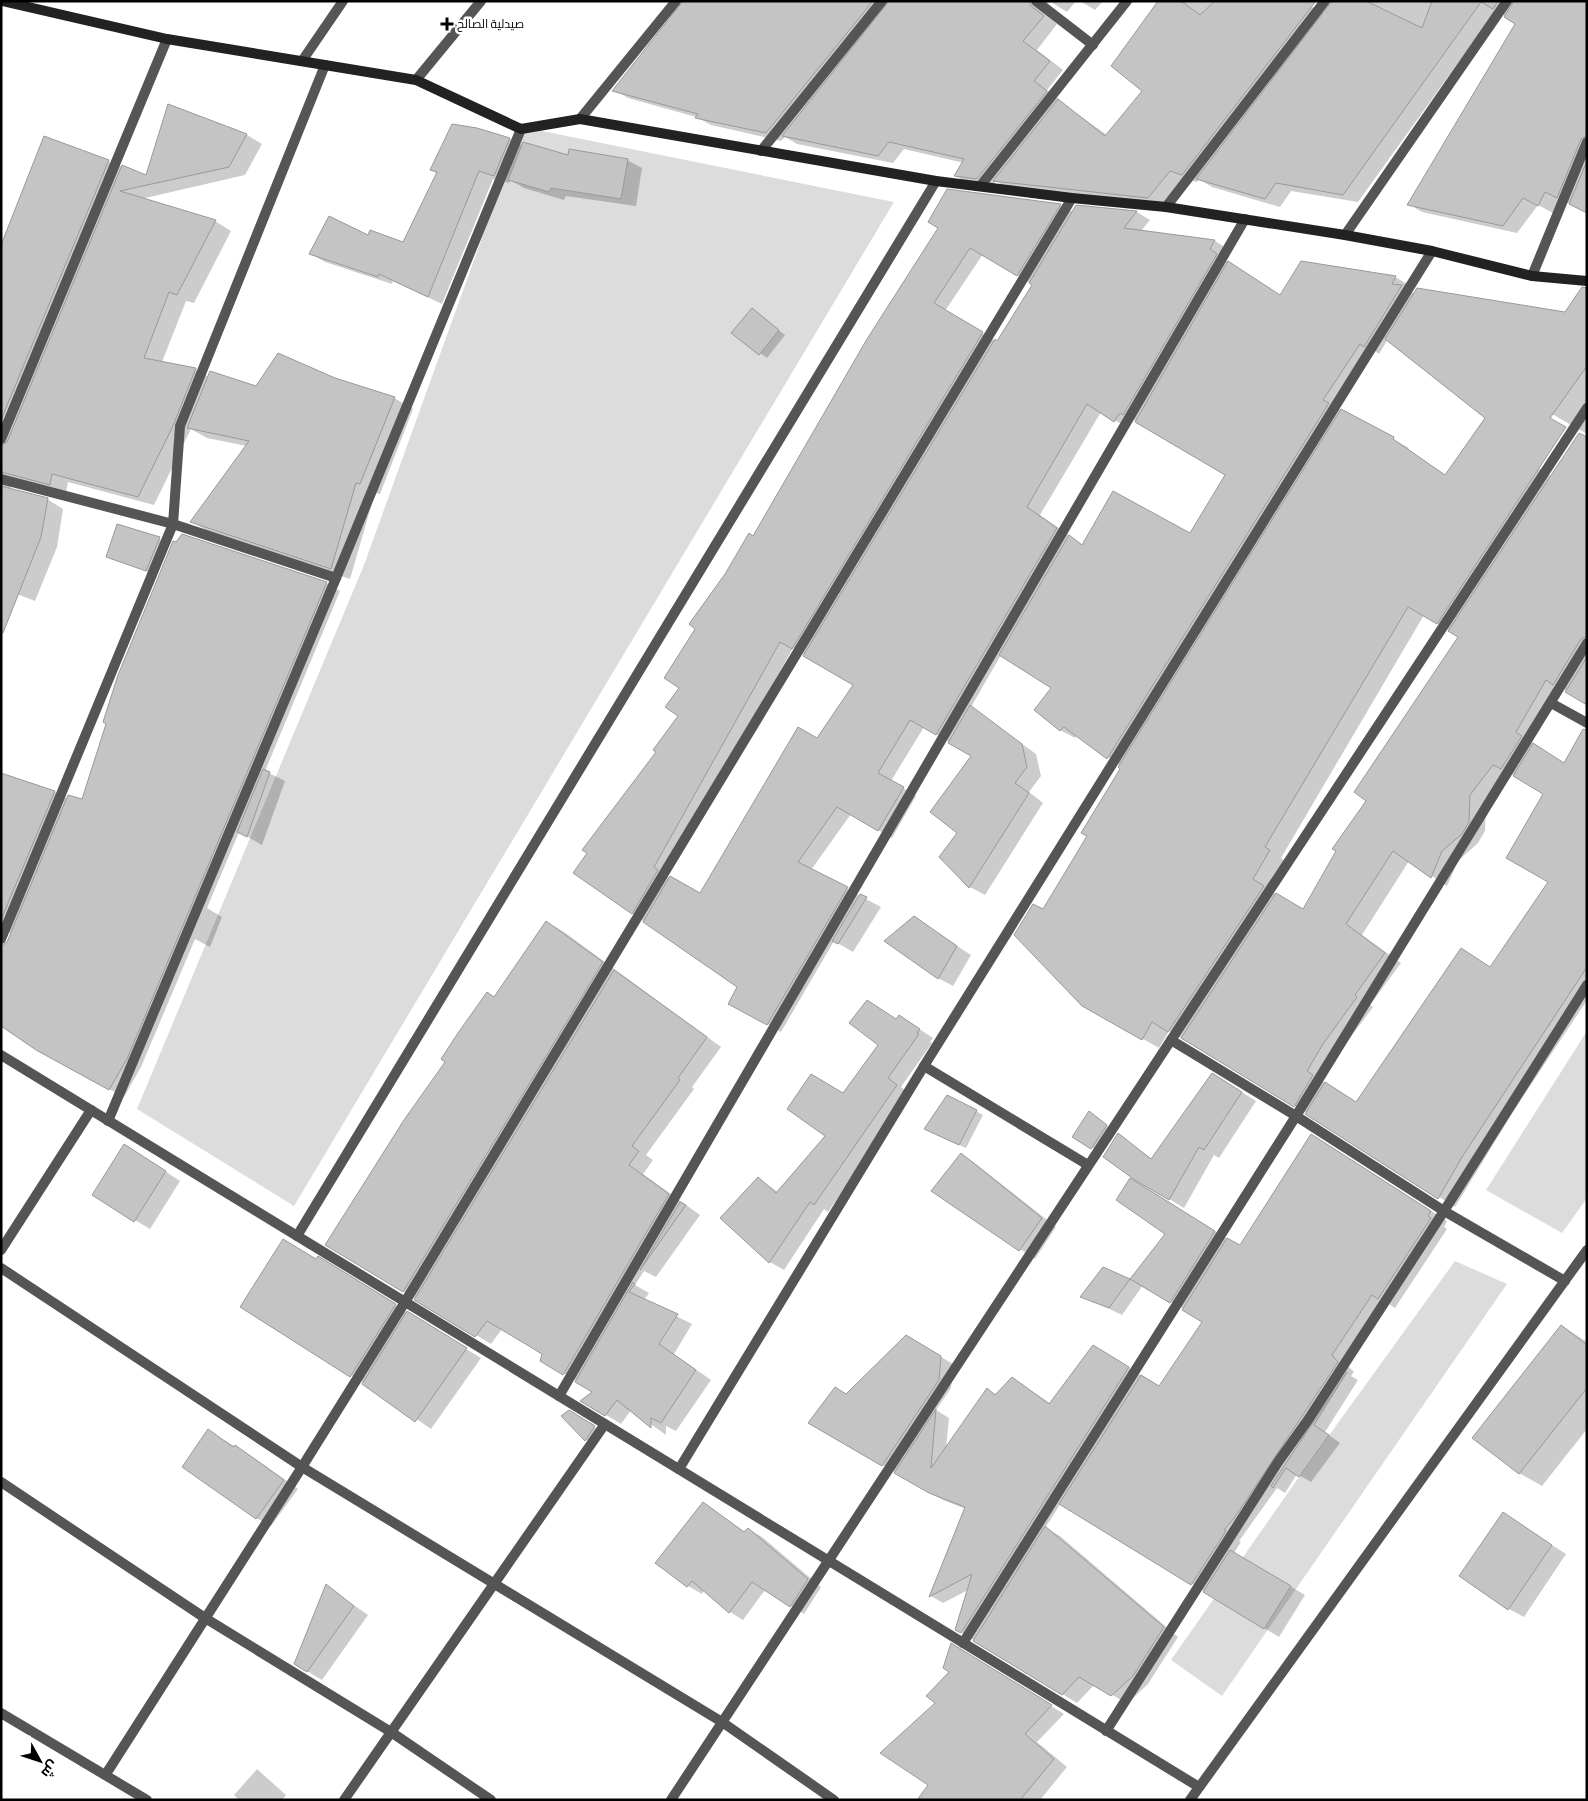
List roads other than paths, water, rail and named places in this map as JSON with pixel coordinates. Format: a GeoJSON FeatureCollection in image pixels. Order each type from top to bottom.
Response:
{"type":"FeatureCollection","features":[{"type":"Feature","properties":{"kind":"street"},"geometry":{"type":"LineString","coordinates":[[2,1],[167,39],[416,80],[521,129],[580,118],[936,180],[1072,198],[1166,207],[1345,235],[1432,251],[1532,276],[1587,281]]}},
{"type":"Feature","properties":{"kind":"street"},"geometry":{"type":"LineString","coordinates":[[302,61],[343,1]]}},
{"type":"Feature","properties":{"kind":"street"},"geometry":{"type":"LineString","coordinates":[[416,80],[481,1]]}},
{"type":"Feature","properties":{"kind":"street"},"geometry":{"type":"LineString","coordinates":[[580,118],[676,1]]}},
{"type":"Feature","properties":{"kind":"street"},"geometry":{"type":"LineString","coordinates":[[761,151],[882,1]]}},
{"type":"Feature","properties":{"kind":"street"},"geometry":{"type":"LineString","coordinates":[[1036,1],[1092,45]]}},
{"type":"Feature","properties":{"kind":"street"},"geometry":{"type":"LineString","coordinates":[[981,185],[1127,1]]}},
{"type":"Feature","properties":{"kind":"street"},"geometry":{"type":"LineString","coordinates":[[1166,207],[1325,1]]}},
{"type":"Feature","properties":{"kind":"street"},"geometry":{"type":"LineString","coordinates":[[1345,235],[1507,1]]}},
{"type":"Feature","properties":{"kind":"street"},"geometry":{"type":"LineString","coordinates":[[1,439],[167,39]]}},
{"type":"Feature","properties":{"kind":"street"},"geometry":{"type":"LineString","coordinates":[[1,939],[173,524],[180,426],[325,65]]}},
{"type":"Feature","properties":{"kind":"street"},"geometry":{"type":"LineString","coordinates":[[108,1121],[336,578],[521,129]]}},
{"type":"Feature","properties":{"kind":"street"},"geometry":{"type":"LineString","coordinates":[[1532,276],[1587,142]]}},
{"type":"Feature","properties":{"kind":"street"},"geometry":{"type":"LineString","coordinates":[[297,1236],[936,180]]}},
{"type":"Feature","properties":{"kind":"street"},"geometry":{"type":"LineString","coordinates":[[106,1774],[405,1302],[1072,198]]}},
{"type":"Feature","properties":{"kind":"street"},"geometry":{"type":"LineString","coordinates":[[559,1396],[1245,219]]}},
{"type":"Feature","properties":{"kind":"street"},"geometry":{"type":"LineString","coordinates":[[679,1469],[924,1066],[1432,251]]}},
{"type":"Feature","properties":{"kind":"street"},"geometry":{"type":"LineString","coordinates":[[671,1800],[1587,408]]}},
{"type":"Feature","properties":{"kind":"street"},"geometry":{"type":"LineString","coordinates":[[1,479],[173,524],[336,578]]}},
{"type":"Feature","properties":{"kind":"street"},"geometry":{"type":"LineString","coordinates":[[963,1643],[1296,1116],[1587,643]]}},
{"type":"Feature","properties":{"kind":"street"},"geometry":{"type":"LineString","coordinates":[[1551,703],[1587,723]]}},
{"type":"Feature","properties":{"kind":"street"},"geometry":{"type":"LineString","coordinates":[[1106,1730],[1278,1462],[1308,1420],[1444,1211],[1587,985]]}},
{"type":"Feature","properties":{"kind":"street"},"geometry":{"type":"LineString","coordinates":[[1171,1040],[1296,1116],[1444,1211],[1565,1281]]}},
{"type":"Feature","properties":{"kind":"street"},"geometry":{"type":"LineString","coordinates":[[1,1055],[1199,1787]]}},
{"type":"Feature","properties":{"kind":"street"},"geometry":{"type":"LineString","coordinates":[[924,1066],[1088,1165]]}},
{"type":"Feature","properties":{"kind":"street"},"geometry":{"type":"LineString","coordinates":[[1,1250],[91,1110]]}},
{"type":"Feature","properties":{"kind":"street"},"geometry":{"type":"LineString","coordinates":[[1190,1800],[1587,1250]]}},
{"type":"Feature","properties":{"kind":"street"},"geometry":{"type":"LineString","coordinates":[[1,1268],[302,1467],[495,1582],[722,1722],[834,1800]]}},
{"type":"Feature","properties":{"kind":"street"},"geometry":{"type":"LineString","coordinates":[[344,1800],[605,1424]]}},
{"type":"Feature","properties":{"kind":"street"},"geometry":{"type":"LineString","coordinates":[[1,1482],[205,1618],[391,1732],[491,1800]]}},
{"type":"Feature","properties":{"kind":"street"},"geometry":{"type":"LineString","coordinates":[[1,1713],[147,1800]]}},
{"type":"Feature","properties":{"kind":"place","name":"صيدلية الصالح"},"geometry":{"type":"Point","coordinates":[447,24]}}]}
